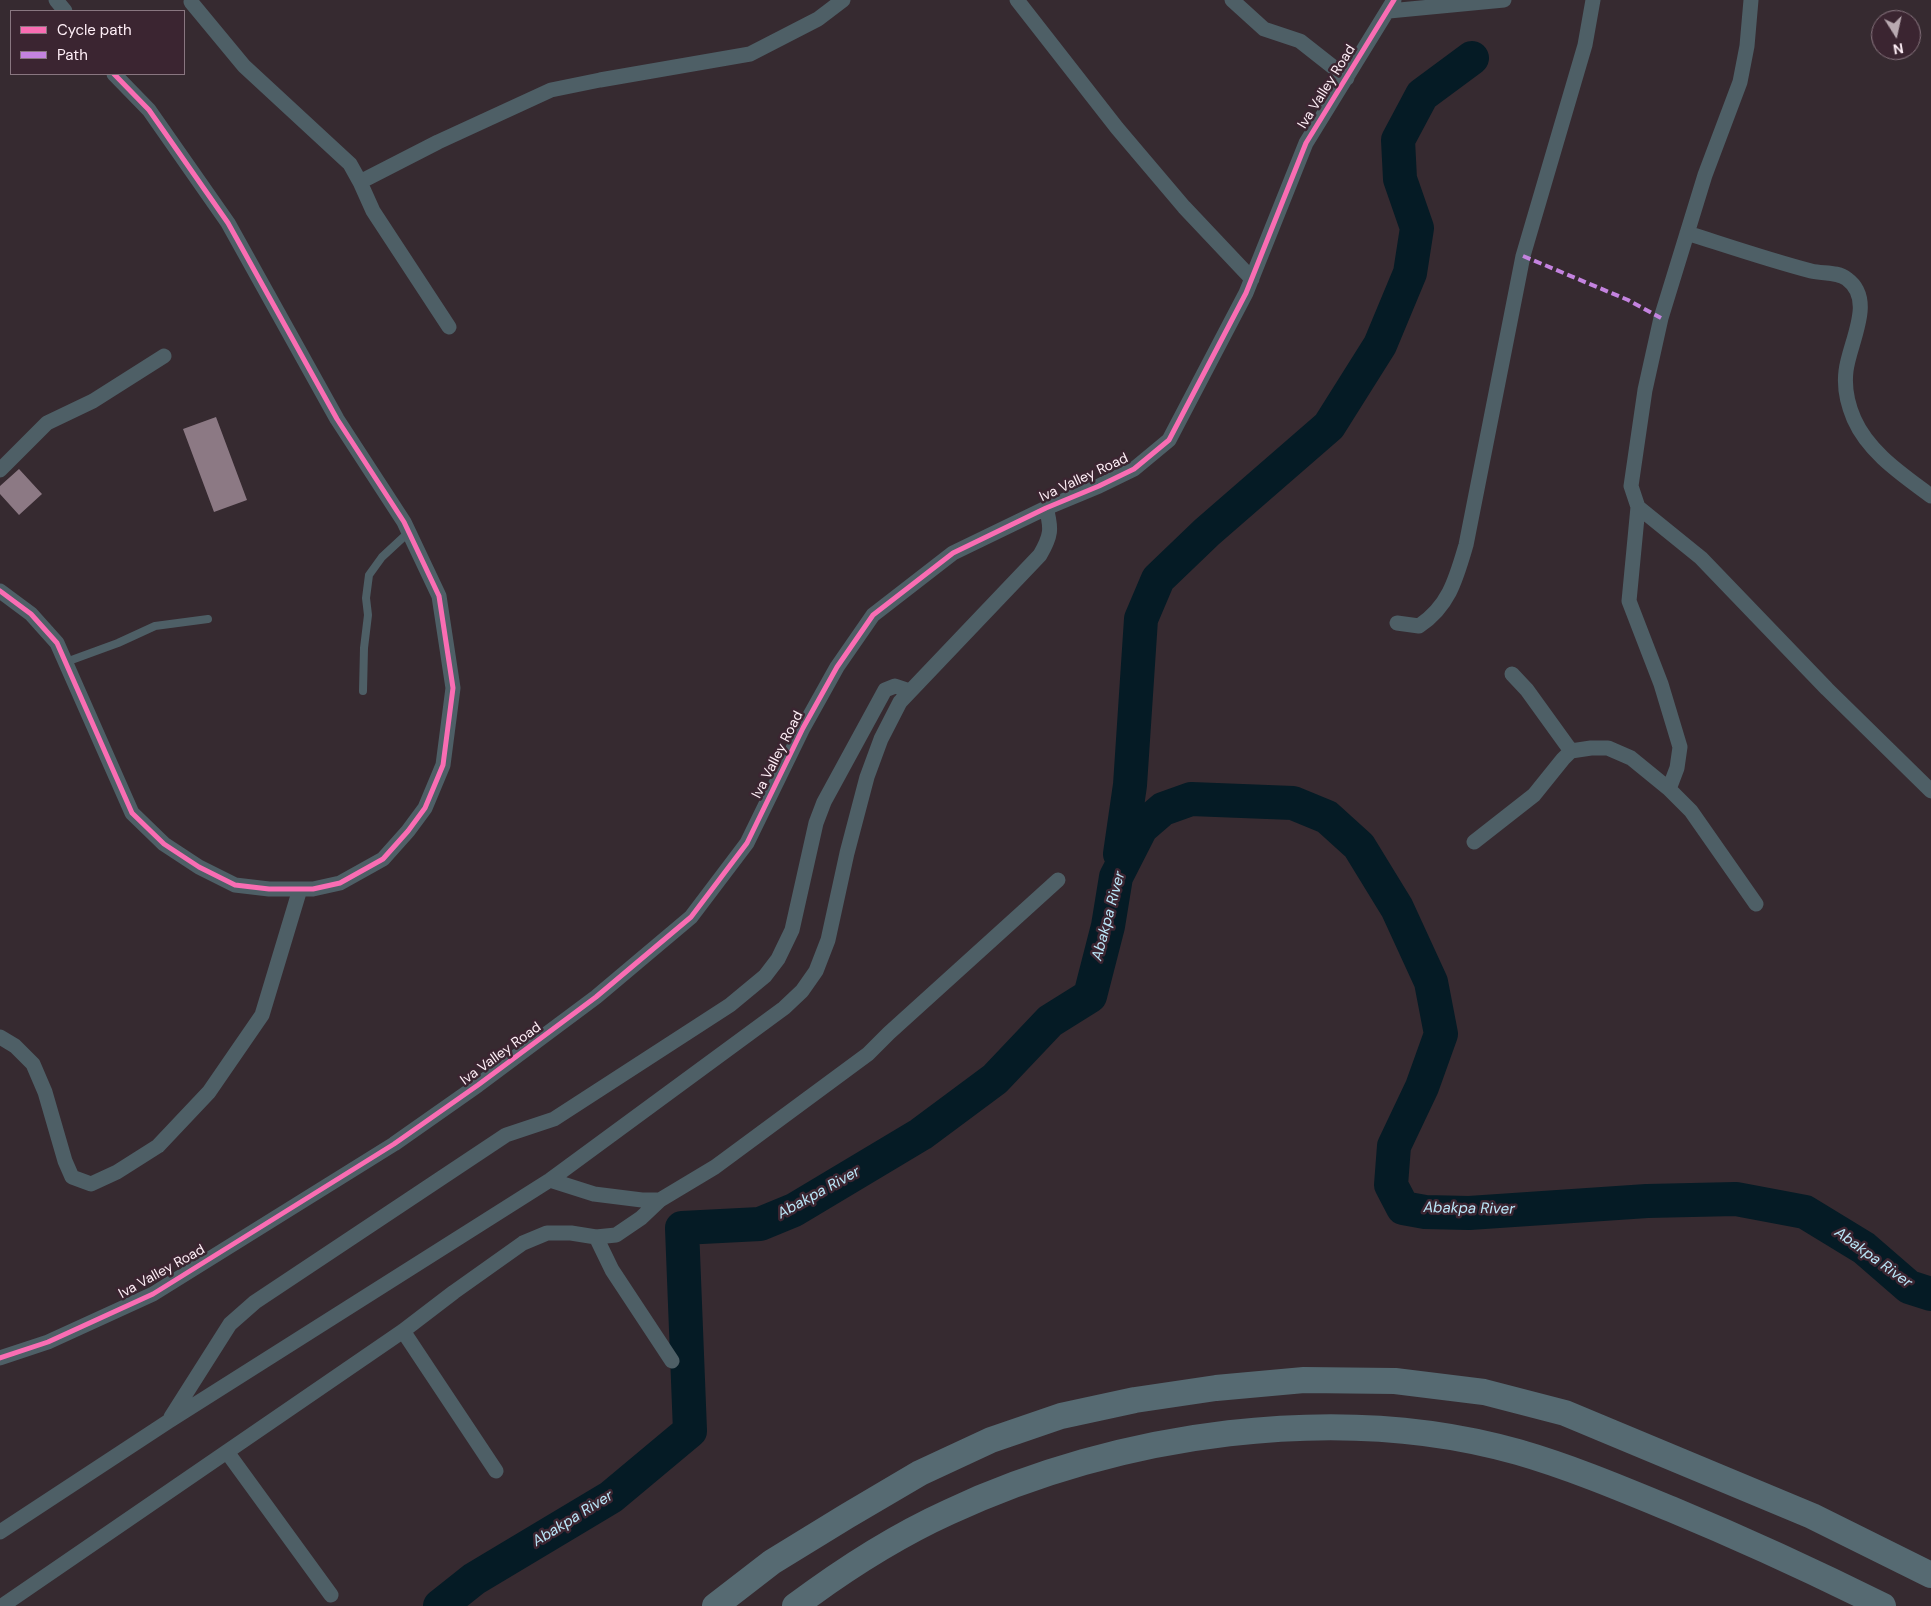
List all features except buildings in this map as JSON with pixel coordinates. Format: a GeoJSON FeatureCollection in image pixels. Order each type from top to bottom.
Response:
{"type":"FeatureCollection","features":[{"type":"Feature","properties":{"kind":"highway"},"geometry":{"type":"LineString","coordinates":[[715,1606],[772,1562],[847,1516],[920,1473],[990,1440],[1060,1416],[1135,1400],[1216,1388],[1304,1380],[1395,1381],[1484,1392],[1565,1413],[1812,1516],[1931,1575]]}},
{"type":"Feature","properties":{"kind":"highway"},"geometry":{"type":"LineString","coordinates":[[795,1606],[878,1549],[949,1512],[1028,1479],[1107,1455],[1198,1438],[1277,1429],[1362,1427],[1445,1436],[1517,1452],[1593,1476],[1793,1562],[1883,1606]]}},
{"type":"Feature","properties":{"kind":"street"},"geometry":{"type":"LineString","coordinates":[[56,0],[64,10]]}},
{"type":"Feature","properties":{"kind":"street"},"geometry":{"type":"LineString","coordinates":[[360,182],[438,142],[551,90],[750,54],[818,19],[843,0]]}},
{"type":"Feature","properties":{"kind":"street"},"geometry":{"type":"LineString","coordinates":[[1017,0],[1117,128],[1184,207],[1252,279]]}},
{"type":"Feature","properties":{"kind":"street"},"geometry":{"type":"LineString","coordinates":[[1232,0],[1264,29],[1300,41],[1347,78]]}},
{"type":"Feature","properties":{"kind":"street"},"geometry":{"type":"LineString","coordinates":[[1391,5],[1504,0]]}},
{"type":"Feature","properties":{"kind":"street"},"geometry":{"type":"LineString","coordinates":[[1398,623],[1419,626],[1434,615],[1450,592],[1458,574],[1466,545],[1523,256],[1584,45],[1593,0]]}},
{"type":"Feature","properties":{"kind":"street"},"geometry":{"type":"LineString","coordinates":[[1669,789],[1677,768],[1680,747],[1661,684],[1629,601],[1638,507],[1631,486],[1645,390],[1661,318],[1705,175],[1740,82],[1747,46],[1751,0]]}},
{"type":"Feature","properties":{"kind":"street"},"geometry":{"type":"LineString","coordinates":[[191,2],[244,66],[350,164],[373,211],[449,327]]}},
{"type":"Feature","properties":{"kind":"street","name":"Iva Valley Road"},"geometry":{"type":"LineString","coordinates":[[0,1358],[48,1342],[153,1294],[394,1144],[478,1086],[596,997],[691,917],[747,843],[803,728],[837,668],[873,615],[953,553],[1046,508],[1134,469],[1169,440],[1246,293],[1306,143],[1391,5]]}},
{"type":"Feature","properties":{"kind":"street"},"geometry":{"type":"LineString","coordinates":[[0,591],[31,614],[57,643],[132,813],[164,844],[199,867],[235,884],[269,890],[313,889],[340,883],[384,859],[408,832],[425,808],[443,765],[453,688],[439,596],[404,522],[337,419],[228,223],[148,110],[115,75]]}},
{"type":"Feature","properties":{"kind":"street"},"geometry":{"type":"LineString","coordinates":[[1687,233],[1813,271],[1838,274],[1847,278],[1853,284],[1858,291],[1861,306],[1846,368],[1845,380],[1849,405],[1854,420],[1863,435],[1885,460],[1931,496]]}},
{"type":"Feature","properties":{"kind":"street"},"geometry":{"type":"LineString","coordinates":[[0,470],[47,423],[93,401],[164,356]]}},
{"type":"Feature","properties":{"kind":"street"},"geometry":{"type":"LineString","coordinates":[[1638,507],[1701,558],[1827,689],[1931,791]]}},
{"type":"Feature","properties":{"kind":"street"},"geometry":{"type":"LineString","coordinates":[[0,1532],[169,1421],[550,1180],[784,1008],[802,991],[816,970],[828,940],[847,853],[867,777],[881,739],[900,702],[1040,555],[1049,539],[1050,524],[1046,508]]}},
{"type":"Feature","properties":{"kind":"street"},"geometry":{"type":"LineString","coordinates":[[1512,674],[1527,690],[1571,752]]}},
{"type":"Feature","properties":{"kind":"street"},"geometry":{"type":"LineString","coordinates":[[169,1421],[230,1324],[255,1302],[506,1135],[554,1119],[730,1006],[765,976],[778,959],[792,930],[816,823],[824,802],[885,690],[895,686],[910,691]]}},
{"type":"Feature","properties":{"kind":"street"},"geometry":{"type":"LineString","coordinates":[[1474,842],[1534,795],[1563,758],[1571,752],[1592,748],[1608,748],[1631,758],[1669,789],[1691,811],[1756,904]]}},
{"type":"Feature","properties":{"kind":"street"},"geometry":{"type":"LineString","coordinates":[[2,1606],[403,1331],[523,1243],[547,1234],[571,1233],[596,1237],[616,1235],[641,1218],[660,1200],[715,1167],[868,1054],[1058,880]]}},
{"type":"Feature","properties":{"kind":"street"},"geometry":{"type":"LineString","coordinates":[[0,1037],[15,1046],[34,1064],[45,1092],[65,1161],[72,1177],[90,1184],[117,1172],[158,1146],[209,1092],[262,1015],[300,889]]}},
{"type":"Feature","properties":{"kind":"street"},"geometry":{"type":"LineString","coordinates":[[550,1180],[594,1194],[642,1200],[660,1200]]}},
{"type":"Feature","properties":{"kind":"street"},"geometry":{"type":"LineString","coordinates":[[596,1237],[612,1270],[672,1361]]}},
{"type":"Feature","properties":{"kind":"street"},"geometry":{"type":"LineString","coordinates":[[403,1331],[496,1471]]}},
{"type":"Feature","properties":{"kind":"street"},"geometry":{"type":"LineString","coordinates":[[227,1452],[331,1595]]}},
{"type":"Feature","properties":{"kind":"lane"},"geometry":{"type":"LineString","coordinates":[[363,691],[364,648],[368,615],[366,598],[369,575],[382,557],[409,532]]}},
{"type":"Feature","properties":{"kind":"lane"},"geometry":{"type":"LineString","coordinates":[[66,662],[118,643],[155,626],[208,619]]}},
{"type":"Feature","properties":{"kind":"waterway"},"geometry":{"type":"LineString","coordinates":[[1120,854],[1130,785],[1141,619],[1158,579],[1207,532],[1329,426],[1380,345],[1410,273],[1417,228],[1400,179],[1398,140],[1422,95],[1472,58]]}},
{"type":"Feature","properties":{"kind":"waterway","name":"Abakpa River"},"geometry":{"type":"LineString","coordinates":[[440,1606],[474,1579],[611,1497],[690,1431],[682,1228],[760,1224],[794,1210],[921,1134],[995,1079],[1050,1021],[1090,996],[1108,926],[1116,877],[1141,828],[1163,809],[1191,799],[1293,803],[1327,817],[1359,846],[1397,908],[1431,982],[1441,1034],[1422,1087],[1394,1146],[1391,1185],[1403,1208],[1425,1212],[1469,1213],[1647,1201],[1736,1199],[1805,1212],[1864,1248],[1909,1287],[1931,1294]]}},
{"type":"Feature","properties":{"kind":"marked path"},"geometry":{"type":"LineString","coordinates":[[1523,256],[1628,300],[1661,318]]}},
{"type":"Feature","properties":{"kind":"cycle path"},"geometry":{"type":"LineString","coordinates":[[0,1358],[48,1342],[153,1294],[394,1144],[478,1085],[596,997],[691,917],[747,843],[803,728],[837,667],[873,615],[953,553],[1046,508],[1134,469],[1169,440],[1246,293],[1306,143],[1394,0]]}},
{"type":"Feature","properties":{"kind":"cycle path"},"geometry":{"type":"LineString","coordinates":[[0,591],[31,614],[57,643],[132,813],[164,844],[199,867],[235,885],[269,889],[313,889],[340,883],[383,859],[425,808],[443,765],[453,688],[439,596],[404,522],[337,419],[228,223],[149,110],[115,75]]}}]}
